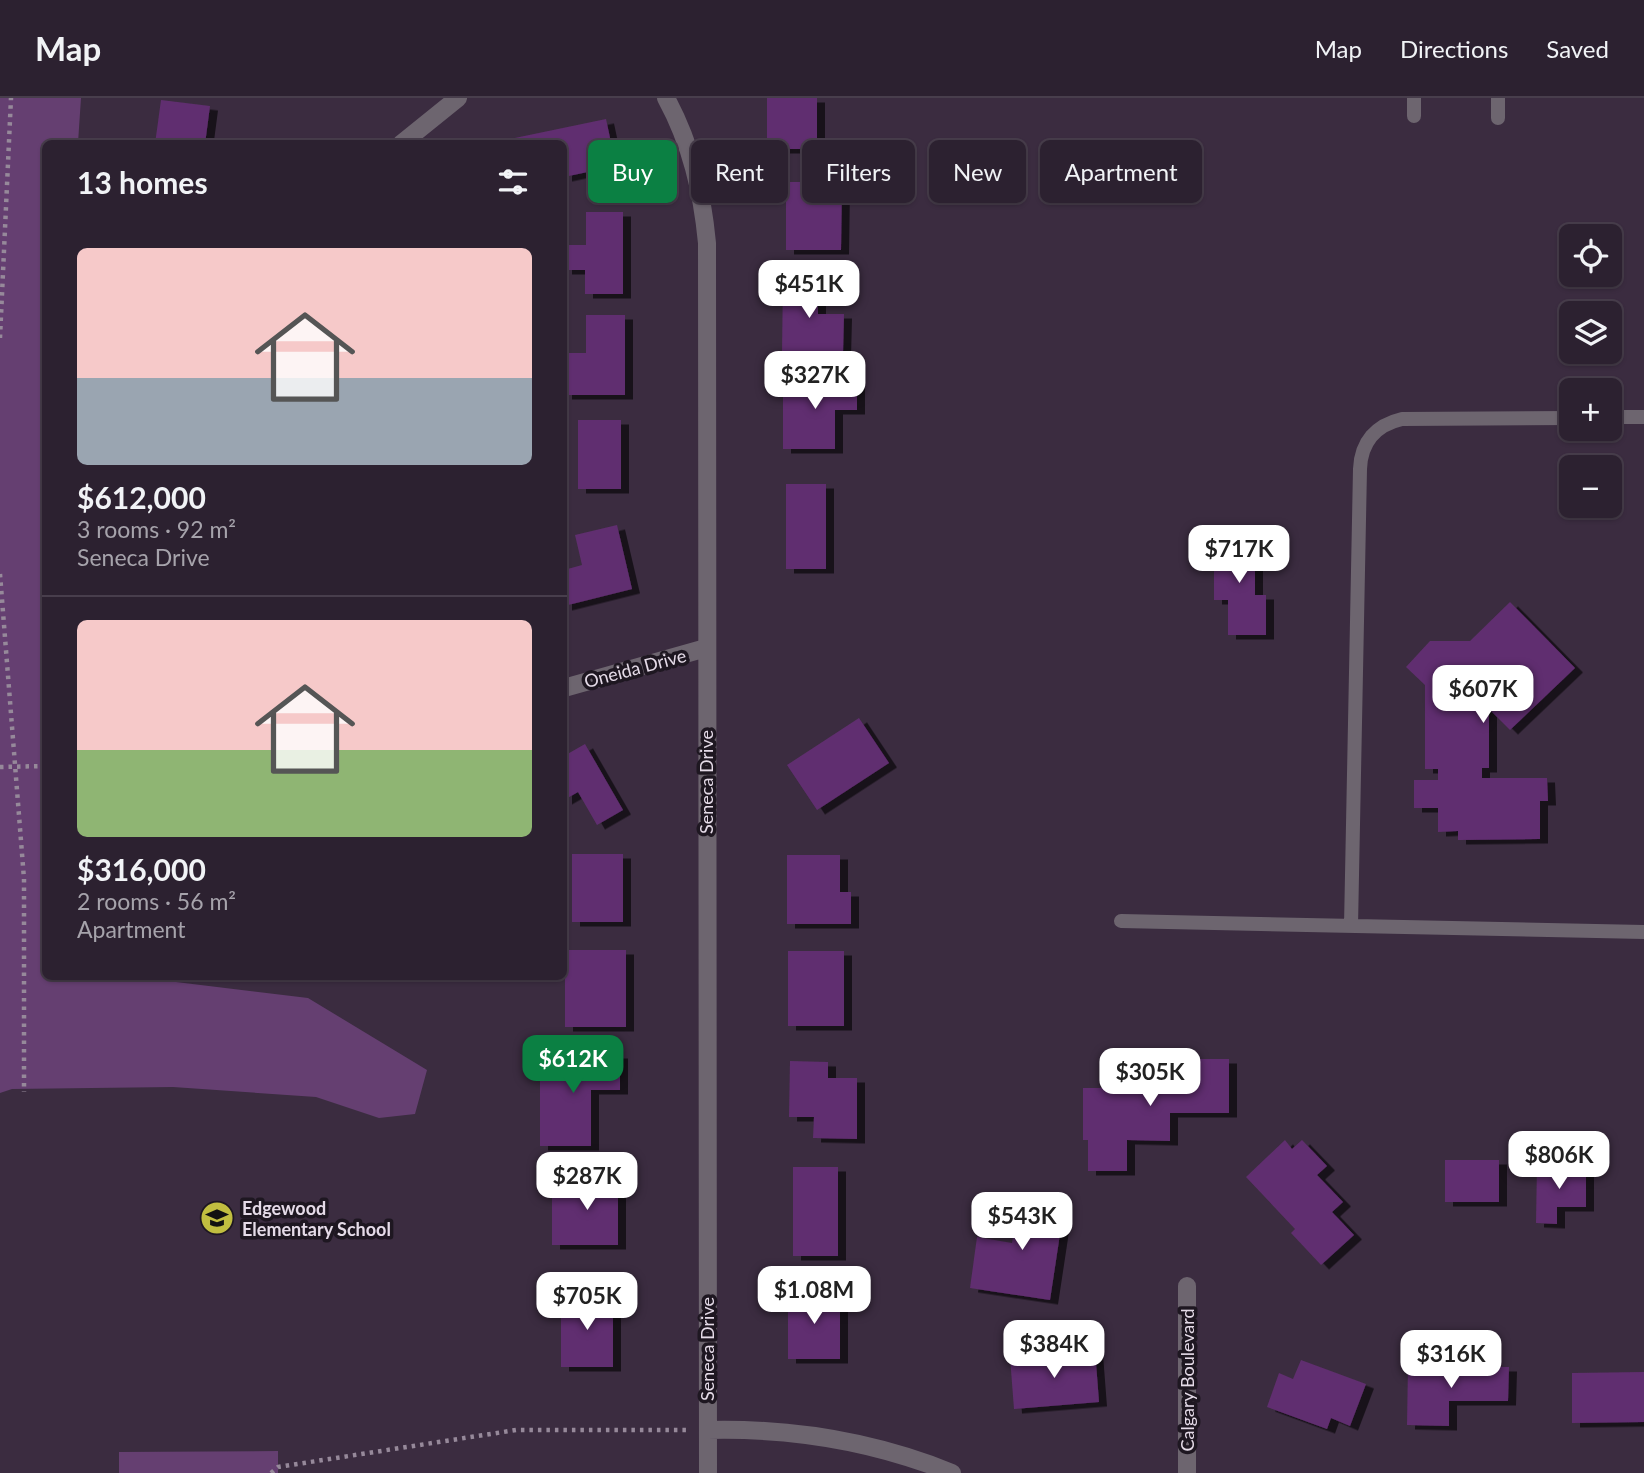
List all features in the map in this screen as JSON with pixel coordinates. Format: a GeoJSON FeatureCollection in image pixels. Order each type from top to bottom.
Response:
{"type":"FeatureCollection","features":[{"type":"Feature","properties":{"kind":"street"},"geometry":{"type":"LineString","coordinates":[[406,140],[458,98]]}},
{"type":"Feature","properties":{"kind":"street","name":"Seneca Drive"},"geometry":{"type":"LineString","coordinates":[[666,98],[689,146],[698,177],[707,243],[708,1473]]}},
{"type":"Feature","properties":{"kind":"street","name":"Oneida Drive"},"geometry":{"type":"LineString","coordinates":[[567,687],[706,648]]}},
{"type":"Feature","properties":{"kind":"street","name":"Calgary Boulevard"},"geometry":{"type":"LineString","coordinates":[[1187,1286],[1187,1473]]}},
{"type":"Feature","properties":{"kind":"street"},"geometry":{"type":"LineString","coordinates":[[708,1430],[761,1429],[828,1436],[898,1453],[952,1473]]}},
{"type":"Feature","properties":{"kind":"lane"},"geometry":{"type":"LineString","coordinates":[[1413,116],[1414,98]]}},
{"type":"Feature","properties":{"kind":"lane"},"geometry":{"type":"LineString","coordinates":[[1498,98],[1498,118]]}},
{"type":"Feature","properties":{"kind":"lane"},"geometry":{"type":"LineString","coordinates":[[1622,417],[1644,417]]}},
{"type":"Feature","properties":{"kind":"lane"},"geometry":{"type":"LineString","coordinates":[[1351,926],[1360,468],[1364,446],[1380,428],[1402,419],[1559,418]]}},
{"type":"Feature","properties":{"kind":"lane"},"geometry":{"type":"LineString","coordinates":[[1121,921],[1644,932]]}},
{"type":"Feature","properties":{"kind":"path"},"geometry":{"type":"LineString","coordinates":[[0,338],[11,98]]}},
{"type":"Feature","properties":{"kind":"path"},"geometry":{"type":"LineString","coordinates":[[0,574],[13,767],[24,879],[24,1092]]}},
{"type":"Feature","properties":{"kind":"path"},"geometry":{"type":"LineString","coordinates":[[0,767],[42,766]]}},
{"type":"Feature","properties":{"kind":"path"},"geometry":{"type":"LineString","coordinates":[[271,1473],[278,1468],[516,1430],[708,1430]]}},
{"type":"Feature","properties":{"kind":"shaded area"},"geometry":{"type":"Polygon","coordinates":[[[0,98],[81,98],[78,140],[42,140],[42,980],[160,980],[308,998],[427,1070],[415,1114],[379,1118],[316,1097],[173,1087],[12,1089],[0,1093],[0,98]]]}},
{"type":"Feature","properties":{"kind":"shaded area"},"geometry":{"type":"Polygon","coordinates":[[[278,1451],[278,1473],[119,1473],[119,1452],[278,1451]]]}},
{"type":"Feature","properties":{"kind":"building"},"geometry":{"type":"Polygon","coordinates":[[[767,98],[817,98],[817,140],[802,140],[802,149],[788,149],[788,140],[767,140],[767,98]]]}},
{"type":"Feature","properties":{"kind":"building"},"geometry":{"type":"Polygon","coordinates":[[[161,100],[210,106],[206,140],[156,140],[161,100]]]}},
{"type":"Feature","properties":{"kind":"building"},"geometry":{"type":"Polygon","coordinates":[[[606,119],[610,140],[588,140],[588,172],[567,176],[567,140],[510,140],[606,119]]]}},
{"type":"Feature","properties":{"kind":"building"},"geometry":{"type":"Polygon","coordinates":[[[788,182],[802,182],[802,203],[842,203],[841,250],[786,250],[788,182]]]}},
{"type":"Feature","properties":{"kind":"building"},"geometry":{"type":"Polygon","coordinates":[[[586,212],[623,212],[623,294],[585,294],[585,270],[567,270],[567,245],[586,245],[586,212]]]}},
{"type":"Feature","properties":{"kind":"building"},"geometry":{"type":"Polygon","coordinates":[[[783,278],[818,278],[818,314],[844,314],[843,353],[782,353],[783,278]]]}},
{"type":"Feature","properties":{"kind":"building"},"geometry":{"type":"Polygon","coordinates":[[[586,315],[625,315],[625,395],[567,395],[567,353],[586,353],[586,315]]]}},
{"type":"Feature","properties":{"kind":"building"},"geometry":{"type":"Polygon","coordinates":[[[783,379],[857,379],[857,410],[835,410],[835,449],[783,449],[783,379]]]}},
{"type":"Feature","properties":{"kind":"building"},"geometry":{"type":"Polygon","coordinates":[[[578,420],[621,420],[621,489],[578,489],[578,420]]]}},
{"type":"Feature","properties":{"kind":"building"},"geometry":{"type":"Polygon","coordinates":[[[786,484],[826,484],[826,569],[786,569],[786,484]]]}},
{"type":"Feature","properties":{"kind":"building"},"geometry":{"type":"Polygon","coordinates":[[[617,525],[632,589],[567,605],[567,569],[582,565],[575,535],[617,525]]]}},
{"type":"Feature","properties":{"kind":"building"},"geometry":{"type":"Polygon","coordinates":[[[1214,537],[1255,537],[1255,595],[1266,595],[1266,635],[1228,635],[1228,600],[1214,600],[1214,537]]]}},
{"type":"Feature","properties":{"kind":"building"},"geometry":{"type":"Polygon","coordinates":[[[1510,602],[1575,668],[1510,730],[1489,709],[1489,768],[1482,768],[1482,778],[1547,778],[1548,801],[1540,801],[1540,839],[1458,840],[1458,831],[1438,832],[1438,808],[1414,808],[1414,780],[1438,780],[1438,769],[1425,769],[1425,685],[1406,667],[1430,641],[1470,641],[1510,602]]]}},
{"type":"Feature","properties":{"kind":"building"},"geometry":{"type":"Polygon","coordinates":[[[859,718],[889,763],[817,810],[787,765],[859,718]]]}},
{"type":"Feature","properties":{"kind":"building"},"geometry":{"type":"Polygon","coordinates":[[[585,744],[623,810],[597,825],[578,792],[567,798],[567,754],[585,744]]]}},
{"type":"Feature","properties":{"kind":"building"},"geometry":{"type":"Polygon","coordinates":[[[572,854],[623,854],[623,922],[572,922],[572,854]]]}},
{"type":"Feature","properties":{"kind":"building"},"geometry":{"type":"Polygon","coordinates":[[[787,855],[840,855],[840,892],[851,892],[851,924],[787,924],[787,855]]]}},
{"type":"Feature","properties":{"kind":"building"},"geometry":{"type":"Polygon","coordinates":[[[567,950],[626,950],[626,1027],[565,1027],[567,950]]]}},
{"type":"Feature","properties":{"kind":"building"},"geometry":{"type":"Polygon","coordinates":[[[788,951],[844,951],[844,1026],[788,1026],[788,951]]]}},
{"type":"Feature","properties":{"kind":"building"},"geometry":{"type":"Polygon","coordinates":[[[540,1054],[620,1054],[620,1090],[591,1090],[591,1146],[540,1146],[540,1054]]]}},
{"type":"Feature","properties":{"kind":"building"},"geometry":{"type":"Polygon","coordinates":[[[1183,1059],[1229,1059],[1229,1113],[1170,1113],[1170,1141],[1127,1140],[1127,1171],[1088,1171],[1088,1140],[1083,1140],[1083,1088],[1141,1088],[1142,1068],[1183,1068],[1183,1059]]]}},
{"type":"Feature","properties":{"kind":"building"},"geometry":{"type":"Polygon","coordinates":[[[790,1061],[828,1062],[828,1078],[857,1078],[857,1139],[813,1138],[814,1117],[789,1117],[790,1061]]]}},
{"type":"Feature","properties":{"kind":"building"},"geometry":{"type":"Polygon","coordinates":[[[1285,1140],[1292,1149],[1302,1140],[1327,1166],[1317,1175],[1343,1202],[1332,1212],[1354,1235],[1321,1265],[1291,1233],[1295,1229],[1246,1177],[1285,1140]]]}},
{"type":"Feature","properties":{"kind":"building"},"geometry":{"type":"Polygon","coordinates":[[[1445,1160],[1499,1160],[1499,1202],[1445,1202],[1445,1160]]]}},
{"type":"Feature","properties":{"kind":"building"},"geometry":{"type":"Polygon","coordinates":[[[1537,1165],[1576,1166],[1576,1172],[1586,1172],[1586,1207],[1557,1207],[1557,1224],[1536,1223],[1537,1165]]]}},
{"type":"Feature","properties":{"kind":"building"},"geometry":{"type":"Polygon","coordinates":[[[793,1167],[838,1167],[838,1256],[793,1256],[793,1167]]]}},
{"type":"Feature","properties":{"kind":"building"},"geometry":{"type":"Polygon","coordinates":[[[567,1176],[618,1176],[618,1245],[552,1245],[552,1195],[567,1195],[567,1176]]]}},
{"type":"Feature","properties":{"kind":"building"},"geometry":{"type":"Polygon","coordinates":[[[1020,1194],[1065,1201],[1050,1300],[970,1288],[977,1237],[1012,1243],[1020,1194]]]}},
{"type":"Feature","properties":{"kind":"building"},"geometry":{"type":"Polygon","coordinates":[[[788,1293],[840,1293],[840,1359],[788,1359],[788,1293]]]}},
{"type":"Feature","properties":{"kind":"building"},"geometry":{"type":"Polygon","coordinates":[[[561,1298],[613,1298],[613,1367],[561,1367],[561,1298]]]}},
{"type":"Feature","properties":{"kind":"building"},"geometry":{"type":"Polygon","coordinates":[[[1095,1350],[1099,1402],[1014,1409],[1010,1357],[1095,1350]]]}},
{"type":"Feature","properties":{"kind":"building"},"geometry":{"type":"Polygon","coordinates":[[[1301,1360],[1366,1384],[1350,1426],[1331,1418],[1327,1429],[1267,1407],[1279,1373],[1293,1379],[1301,1360]]]}},
{"type":"Feature","properties":{"kind":"building"},"geometry":{"type":"Polygon","coordinates":[[[1408,1366],[1509,1367],[1508,1401],[1449,1401],[1449,1426],[1407,1425],[1408,1366]]]}},
{"type":"Feature","properties":{"kind":"building"},"geometry":{"type":"Polygon","coordinates":[[[1644,1372],[1644,1422],[1572,1423],[1572,1373],[1644,1372]]]}},
{"type":"Feature","properties":{"kind":"place","name":"Edgewood Elementary School"},"geometry":{"type":"Point","coordinates":[217,1218]}}]}
